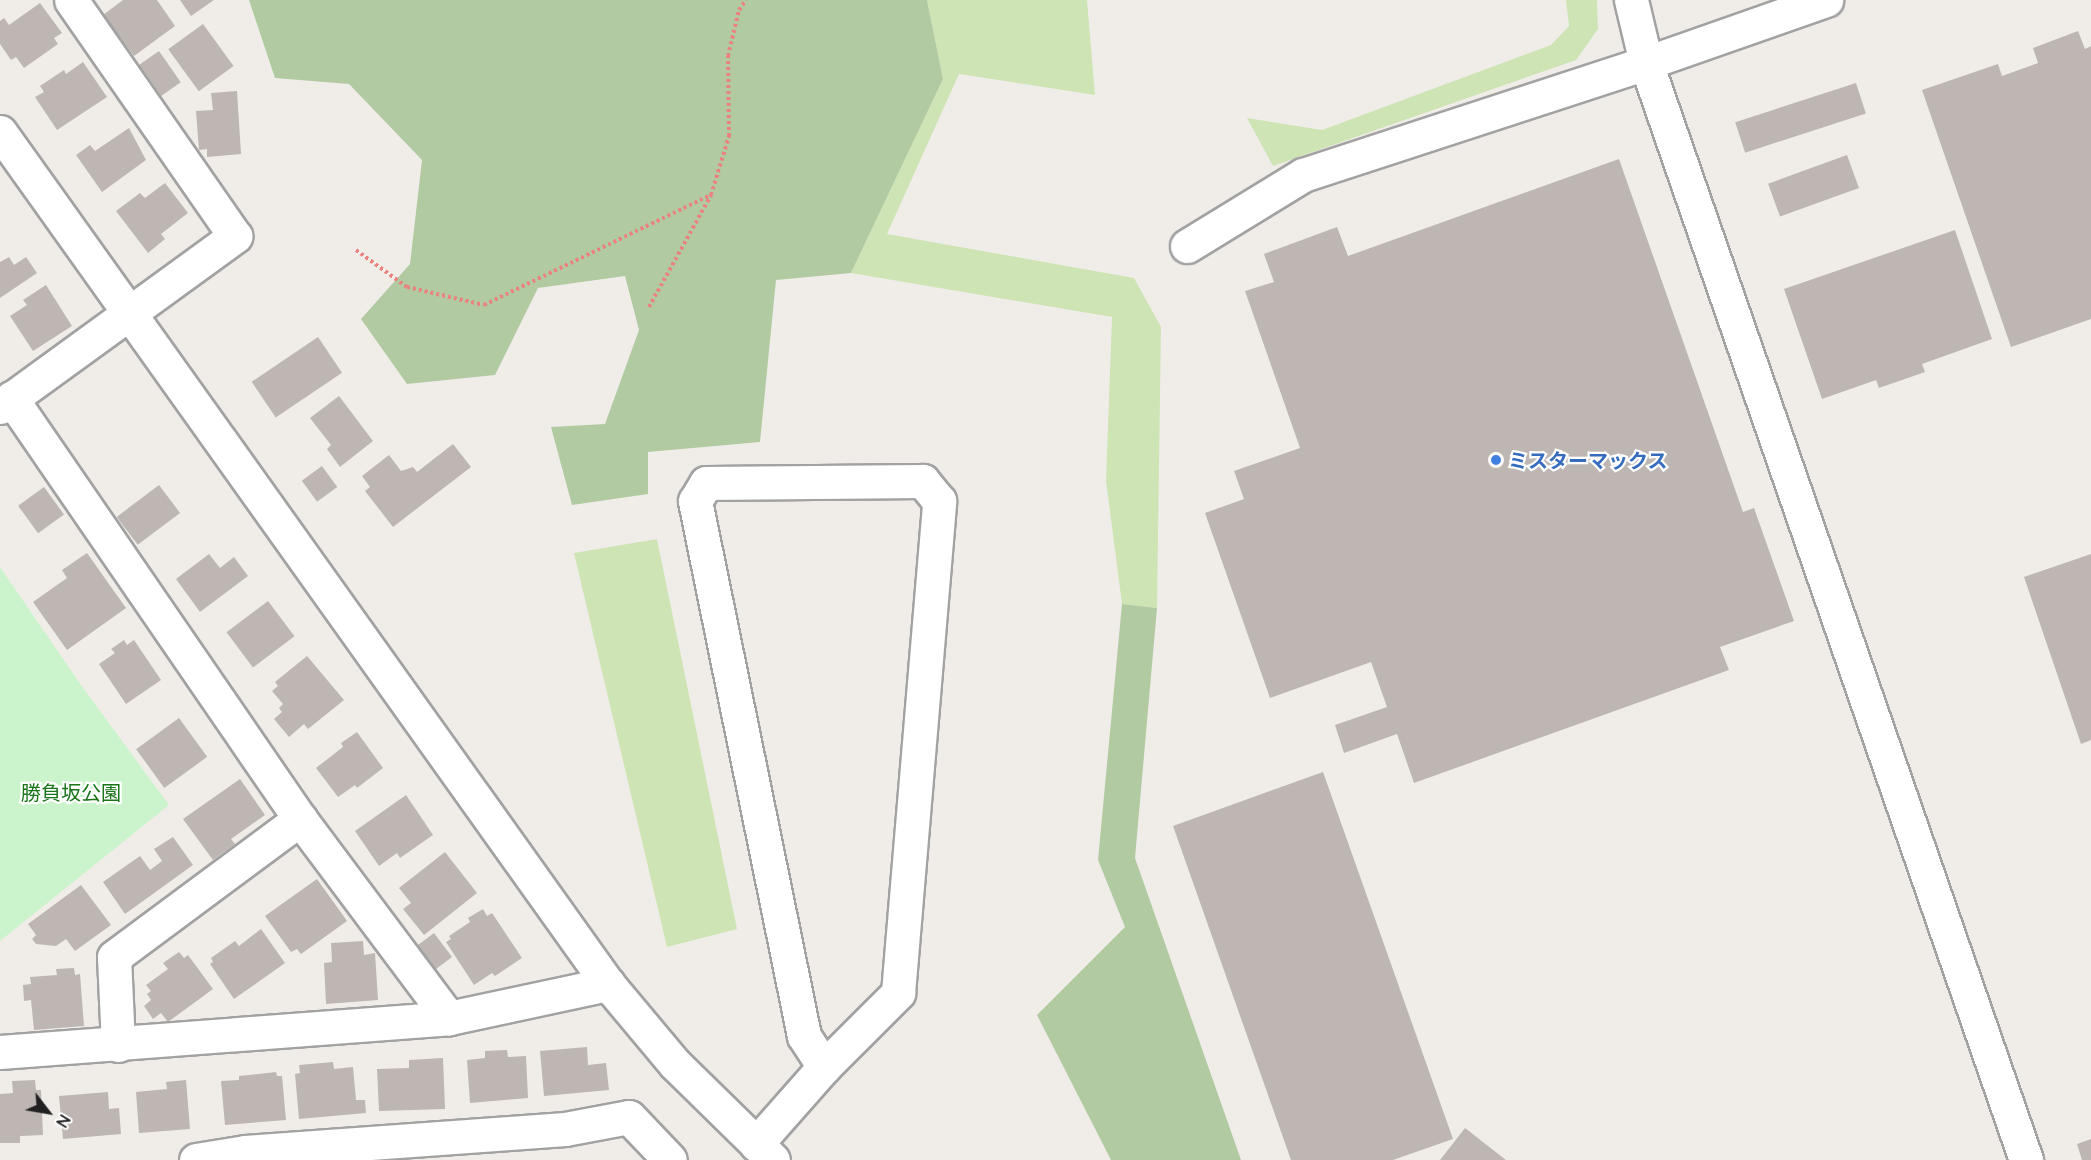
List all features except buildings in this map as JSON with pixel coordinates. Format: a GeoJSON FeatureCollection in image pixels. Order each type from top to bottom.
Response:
{"type":"FeatureCollection","features":[{"type":"Feature","properties":{"kind":"street"},"geometry":{"type":"LineString","coordinates":[[71,0],[236,236],[6,403],[300,819],[449,1018]]}},
{"type":"Feature","properties":{"kind":"street"},"geometry":{"type":"LineString","coordinates":[[1631,0],[1646,63],[1835,595],[1924,823],[2026,1160]]}},
{"type":"Feature","properties":{"kind":"street"},"geometry":{"type":"LineString","coordinates":[[1187,246],[1303,175],[1646,63],[1826,0]]}},
{"type":"Feature","properties":{"kind":"street"},"geometry":{"type":"LineString","coordinates":[[0,132],[608,984],[675,1064],[765,1152],[824,1067],[898,993],[939,501],[923,481],[706,483],[695,501],[804,1036],[824,1067]]}},
{"type":"Feature","properties":{"kind":"street"},"geometry":{"type":"LineString","coordinates":[[118,1045],[114,957],[300,819]]}},
{"type":"Feature","properties":{"kind":"street"},"geometry":{"type":"LineString","coordinates":[[0,1053],[449,1018],[608,984]]}},
{"type":"Feature","properties":{"kind":"street"},"geometry":{"type":"LineString","coordinates":[[196,1160],[245,1152],[565,1129],[629,1117],[670,1160]]}},
{"type":"Feature","properties":{"kind":"path"},"geometry":{"type":"LineString","coordinates":[[649,307],[711,195],[729,136],[728,56],[739,10],[746,0]]}},
{"type":"Feature","properties":{"kind":"path"},"geometry":{"type":"LineString","coordinates":[[356,250],[407,287],[484,305],[711,195]]}},
{"type":"Feature","properties":{"kind":"green space"},"geometry":{"type":"Polygon","coordinates":[[[249,0],[927,0],[943,79],[851,273],[776,280],[760,442],[648,452],[648,494],[572,505],[551,427],[605,424],[639,330],[625,276],[538,288],[495,375],[407,384],[361,319],[410,264],[422,160],[349,84],[275,78],[249,0]]]}},
{"type":"Feature","properties":{"kind":"green space"},"geometry":{"type":"Polygon","coordinates":[[[927,0],[1087,0],[1095,95],[959,74],[887,234],[1134,278],[1161,327],[1157,608],[1122,604],[1106,481],[1112,317],[851,273],[943,79],[927,0]]]}},
{"type":"Feature","properties":{"kind":"green space"},"geometry":{"type":"Polygon","coordinates":[[[1566,0],[1597,0],[1598,29],[1576,60],[1273,166],[1247,118],[1322,130],[1551,45],[1569,26],[1566,0]]]}},
{"type":"Feature","properties":{"kind":"green space"},"geometry":{"type":"Polygon","coordinates":[[[657,539],[737,929],[667,947],[574,553],[657,539]]]}},
{"type":"Feature","properties":{"kind":"green space","name":"勝負坂公園"},"geometry":{"type":"Polygon","coordinates":[[[0,567],[81,685],[169,805],[0,941],[0,567]]]}},
{"type":"Feature","properties":{"kind":"green space"},"geometry":{"type":"Polygon","coordinates":[[[1122,604],[1157,608],[1135,858],[1241,1160],[1111,1160],[1037,1015],[1125,927],[1098,860],[1122,604]]]}},
{"type":"Feature","properties":{"kind":"place","name":"ミスターマックス"},"geometry":{"type":"Point","coordinates":[1496,460]}}]}
